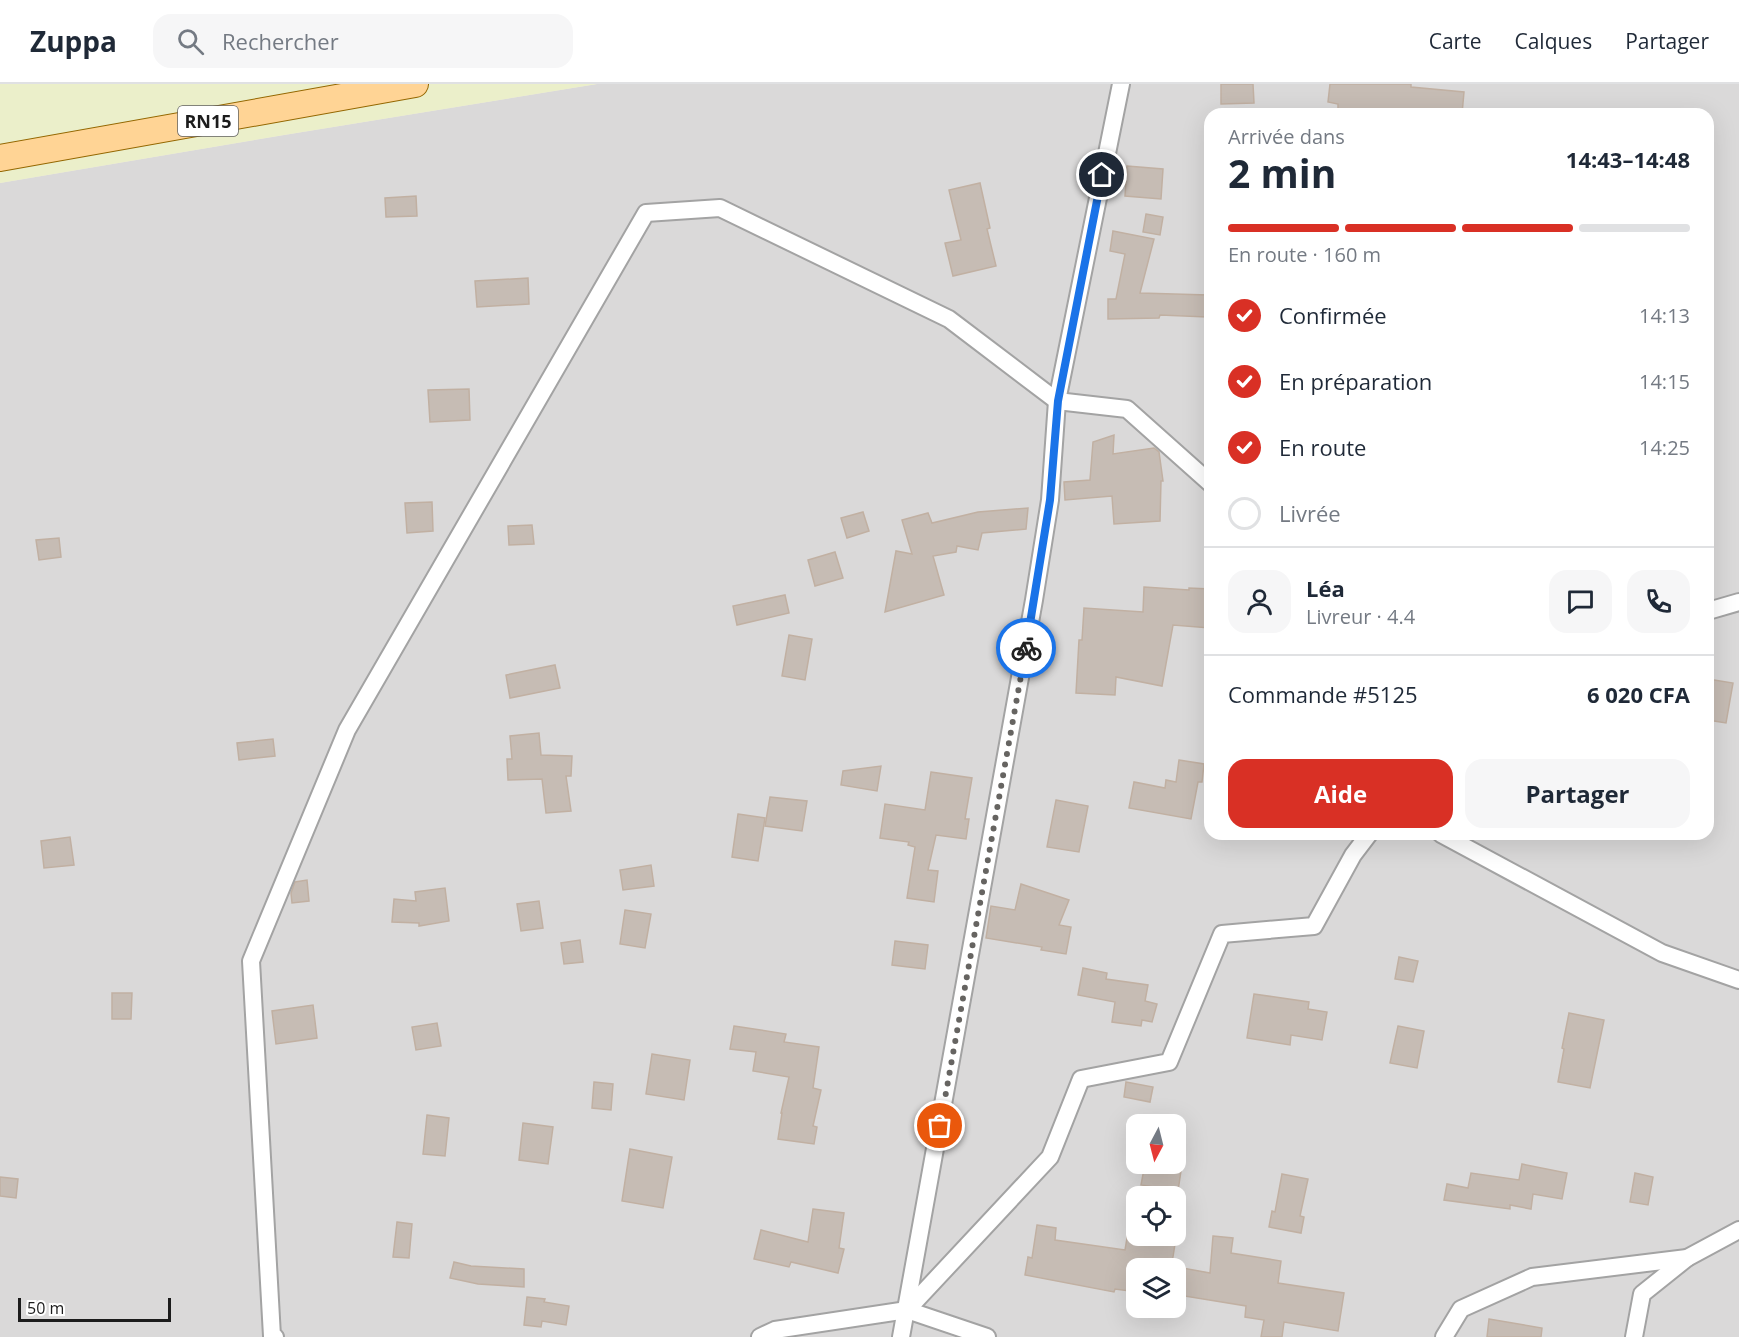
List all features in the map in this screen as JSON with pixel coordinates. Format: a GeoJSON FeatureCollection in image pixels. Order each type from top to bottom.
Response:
{"type":"FeatureCollection","features":[{"type":"Feature","properties":{"kind":"main road","name":"RN15"},"geometry":{"type":"LineString","coordinates":[[0,158],[415,84]]}},
{"type":"Feature","properties":{"kind":"street"},"geometry":{"type":"LineString","coordinates":[[901,1337],[1034,600],[1050,500],[1058,401],[1120,84]]}},
{"type":"Feature","properties":{"kind":"street"},"geometry":{"type":"LineString","coordinates":[[275,1337],[273,1336],[251,961],[347,730],[646,213],[720,208],[949,319],[1058,401],[1128,409],[1204,478]]}},
{"type":"Feature","properties":{"kind":"street"},"geometry":{"type":"LineString","coordinates":[[1714,608],[1739,602]]}},
{"type":"Feature","properties":{"kind":"street"},"geometry":{"type":"LineString","coordinates":[[907,1310],[1050,1157],[1082,1079],[1169,1062],[1222,934],[1314,926],[1353,855],[1364,840]]}},
{"type":"Feature","properties":{"kind":"street"},"geometry":{"type":"LineString","coordinates":[[1452,840],[1662,953],[1739,980]]}},
{"type":"Feature","properties":{"kind":"street"},"geometry":{"type":"LineString","coordinates":[[1634,1337],[1642,1294],[1687,1258],[1739,1230]]}},
{"type":"Feature","properties":{"kind":"street"},"geometry":{"type":"LineString","coordinates":[[1444,1337],[1461,1309],[1532,1277],[1687,1258]]}},
{"type":"Feature","properties":{"kind":"street"},"geometry":{"type":"LineString","coordinates":[[760,1337],[775,1330],[907,1310],[987,1337]]}},
{"type":"Feature","properties":{"kind":"shaded area"},"geometry":{"type":"Polygon","coordinates":[[[597,84],[1739,84],[1739,1337],[0,1337],[0,183],[597,84]]]}},
{"type":"Feature","properties":{"kind":"green space"},"geometry":{"type":"Polygon","coordinates":[[[0,84],[597,84],[0,183],[0,84]]]}},
{"type":"Feature","properties":{"kind":"building"},"geometry":{"type":"Polygon","coordinates":[[[1221,84],[1253,84],[1254,103],[1221,104],[1221,84]]]}},
{"type":"Feature","properties":{"kind":"building"},"geometry":{"type":"Polygon","coordinates":[[[1330,84],[1411,84],[1411,87],[1464,92],[1463,108],[1338,108],[1338,104],[1328,102],[1330,84]]]}},
{"type":"Feature","properties":{"kind":"building"},"geometry":{"type":"Polygon","coordinates":[[[1127,166],[1163,169],[1161,199],[1125,196],[1127,166]]]}},
{"type":"Feature","properties":{"kind":"building"},"geometry":{"type":"Polygon","coordinates":[[[980,183],[990,228],[987,229],[996,266],[953,276],[945,243],[961,240],[949,190],[980,183]]]}},
{"type":"Feature","properties":{"kind":"building"},"geometry":{"type":"Polygon","coordinates":[[[416,196],[417,216],[386,217],[385,198],[416,196]]]}},
{"type":"Feature","properties":{"kind":"building"},"geometry":{"type":"Polygon","coordinates":[[[1146,214],[1163,217],[1160,235],[1143,232],[1146,214]]]}},
{"type":"Feature","properties":{"kind":"building"},"geometry":{"type":"Polygon","coordinates":[[[1113,231],[1154,239],[1140,293],[1204,295],[1204,317],[1160,315],[1159,318],[1108,319],[1108,299],[1116,299],[1125,254],[1110,251],[1113,231]]]}},
{"type":"Feature","properties":{"kind":"building"},"geometry":{"type":"Polygon","coordinates":[[[528,278],[529,304],[477,307],[475,281],[528,278]]]}},
{"type":"Feature","properties":{"kind":"building"},"geometry":{"type":"Polygon","coordinates":[[[469,389],[470,420],[430,422],[428,390],[469,389]]]}},
{"type":"Feature","properties":{"kind":"building"},"geometry":{"type":"Polygon","coordinates":[[[1114,435],[1113,454],[1154,448],[1159,452],[1163,481],[1161,481],[1160,521],[1114,524],[1112,496],[1065,500],[1064,482],[1090,480],[1093,442],[1114,435]]]}},
{"type":"Feature","properties":{"kind":"building"},"geometry":{"type":"Polygon","coordinates":[[[432,502],[433,531],[407,533],[405,503],[432,502]]]}},
{"type":"Feature","properties":{"kind":"building"},"geometry":{"type":"Polygon","coordinates":[[[1028,508],[1026,529],[982,533],[978,550],[957,546],[956,552],[933,556],[944,595],[885,612],[896,551],[912,554],[902,520],[928,513],[932,523],[978,512],[1028,508]]]}},
{"type":"Feature","properties":{"kind":"building"},"geometry":{"type":"Polygon","coordinates":[[[863,512],[869,531],[847,538],[841,518],[863,512]]]}},
{"type":"Feature","properties":{"kind":"building"},"geometry":{"type":"Polygon","coordinates":[[[532,525],[534,544],[509,545],[508,526],[532,525]]]}},
{"type":"Feature","properties":{"kind":"building"},"geometry":{"type":"Polygon","coordinates":[[[59,538],[61,557],[39,560],[36,540],[59,538]]]}},
{"type":"Feature","properties":{"kind":"building"},"geometry":{"type":"Polygon","coordinates":[[[835,552],[843,578],[815,586],[808,560],[835,552]]]}},
{"type":"Feature","properties":{"kind":"building"},"geometry":{"type":"Polygon","coordinates":[[[1144,587],[1204,589],[1204,628],[1173,625],[1162,686],[1116,677],[1115,695],[1076,693],[1079,640],[1082,640],[1084,608],[1143,612],[1144,587]]]}},
{"type":"Feature","properties":{"kind":"building"},"geometry":{"type":"Polygon","coordinates":[[[785,595],[789,613],[737,625],[733,606],[785,595]]]}},
{"type":"Feature","properties":{"kind":"building"},"geometry":{"type":"Polygon","coordinates":[[[789,635],[812,639],[805,680],[782,676],[789,635]]]}},
{"type":"Feature","properties":{"kind":"building"},"geometry":{"type":"Polygon","coordinates":[[[555,665],[560,688],[510,698],[506,675],[555,665]]]}},
{"type":"Feature","properties":{"kind":"building"},"geometry":{"type":"Polygon","coordinates":[[[1714,680],[1733,683],[1726,723],[1714,721],[1714,680]]]}},
{"type":"Feature","properties":{"kind":"building"},"geometry":{"type":"Polygon","coordinates":[[[539,733],[541,755],[572,756],[571,776],[566,776],[571,811],[546,813],[542,779],[508,780],[507,759],[512,759],[510,736],[539,733]]]}},
{"type":"Feature","properties":{"kind":"building"},"geometry":{"type":"Polygon","coordinates":[[[273,739],[275,756],[239,760],[237,743],[273,739]]]}},
{"type":"Feature","properties":{"kind":"building"},"geometry":{"type":"Polygon","coordinates":[[[1179,760],[1204,764],[1202,782],[1198,782],[1191,819],[1129,808],[1134,782],[1165,788],[1166,780],[1176,782],[1179,760]]]}},
{"type":"Feature","properties":{"kind":"building"},"geometry":{"type":"Polygon","coordinates":[[[881,766],[877,791],[841,785],[843,771],[881,766]]]}},
{"type":"Feature","properties":{"kind":"building"},"geometry":{"type":"Polygon","coordinates":[[[931,772],[972,778],[965,819],[969,819],[966,839],[936,835],[928,870],[938,871],[934,902],[907,898],[915,847],[908,845],[909,842],[880,838],[885,804],[925,810],[931,772]]]}},
{"type":"Feature","properties":{"kind":"building"},"geometry":{"type":"Polygon","coordinates":[[[770,797],[807,801],[802,831],[765,826],[770,797]]]}},
{"type":"Feature","properties":{"kind":"building"},"geometry":{"type":"Polygon","coordinates":[[[1056,800],[1088,806],[1079,852],[1047,847],[1056,800]]]}},
{"type":"Feature","properties":{"kind":"building"},"geometry":{"type":"Polygon","coordinates":[[[738,814],[765,818],[758,861],[732,857],[738,814]]]}},
{"type":"Feature","properties":{"kind":"building"},"geometry":{"type":"Polygon","coordinates":[[[70,837],[74,865],[44,868],[41,841],[70,837]]]}},
{"type":"Feature","properties":{"kind":"building"},"geometry":{"type":"Polygon","coordinates":[[[651,865],[654,886],[623,890],[620,870],[651,865]]]}},
{"type":"Feature","properties":{"kind":"building"},"geometry":{"type":"Polygon","coordinates":[[[307,880],[309,901],[292,903],[291,893],[295,882],[307,880]]]}},
{"type":"Feature","properties":{"kind":"building"},"geometry":{"type":"Polygon","coordinates":[[[1021,884],[1069,900],[1059,925],[1071,927],[1066,954],[1041,950],[1042,947],[986,938],[991,906],[1015,910],[1021,884]]]}},
{"type":"Feature","properties":{"kind":"building"},"geometry":{"type":"Polygon","coordinates":[[[445,888],[449,921],[419,926],[419,923],[392,922],[394,899],[416,901],[415,892],[445,888]]]}},
{"type":"Feature","properties":{"kind":"building"},"geometry":{"type":"Polygon","coordinates":[[[539,901],[543,928],[521,931],[517,904],[539,901]]]}},
{"type":"Feature","properties":{"kind":"building"},"geometry":{"type":"Polygon","coordinates":[[[625,910],[651,914],[645,948],[620,944],[625,910]]]}},
{"type":"Feature","properties":{"kind":"building"},"geometry":{"type":"Polygon","coordinates":[[[580,940],[583,962],[564,964],[561,943],[580,940]]]}},
{"type":"Feature","properties":{"kind":"building"},"geometry":{"type":"Polygon","coordinates":[[[895,941],[928,945],[925,969],[892,965],[895,941]]]}},
{"type":"Feature","properties":{"kind":"building"},"geometry":{"type":"Polygon","coordinates":[[[1399,957],[1418,961],[1413,982],[1395,979],[1399,957]]]}},
{"type":"Feature","properties":{"kind":"building"},"geometry":{"type":"Polygon","coordinates":[[[1083,968],[1107,973],[1106,979],[1148,985],[1145,1001],[1157,1004],[1152,1022],[1142,1020],[1141,1026],[1112,1022],[1115,1002],[1078,995],[1083,968]]]}},
{"type":"Feature","properties":{"kind":"building"},"geometry":{"type":"Polygon","coordinates":[[[112,993],[132,993],[131,1019],[112,1019],[112,993]]]}},
{"type":"Feature","properties":{"kind":"building"},"geometry":{"type":"Polygon","coordinates":[[[1254,994],[1309,1002],[1308,1009],[1327,1012],[1322,1040],[1291,1035],[1290,1045],[1247,1038],[1254,994]]]}},
{"type":"Feature","properties":{"kind":"building"},"geometry":{"type":"Polygon","coordinates":[[[313,1005],[317,1038],[276,1044],[272,1011],[313,1005]]]}},
{"type":"Feature","properties":{"kind":"building"},"geometry":{"type":"Polygon","coordinates":[[[1569,1013],[1604,1020],[1590,1088],[1558,1082],[1569,1013]]]}},
{"type":"Feature","properties":{"kind":"building"},"geometry":{"type":"Polygon","coordinates":[[[437,1023],[441,1046],[416,1050],[412,1027],[437,1023]]]}},
{"type":"Feature","properties":{"kind":"building"},"geometry":{"type":"Polygon","coordinates":[[[734,1026],[786,1034],[784,1042],[819,1047],[813,1088],[821,1090],[813,1126],[817,1127],[814,1144],[778,1139],[789,1077],[753,1071],[756,1052],[730,1049],[734,1026]]]}},
{"type":"Feature","properties":{"kind":"building"},"geometry":{"type":"Polygon","coordinates":[[[1398,1026],[1424,1031],[1417,1068],[1390,1063],[1398,1026]]]}},
{"type":"Feature","properties":{"kind":"building"},"geometry":{"type":"Polygon","coordinates":[[[652,1054],[690,1060],[684,1100],[646,1094],[652,1054]]]}},
{"type":"Feature","properties":{"kind":"building"},"geometry":{"type":"Polygon","coordinates":[[[594,1082],[613,1084],[611,1110],[592,1108],[594,1082]]]}},
{"type":"Feature","properties":{"kind":"building"},"geometry":{"type":"Polygon","coordinates":[[[1126,1082],[1153,1087],[1150,1102],[1124,1097],[1126,1082]]]}},
{"type":"Feature","properties":{"kind":"building"},"geometry":{"type":"Polygon","coordinates":[[[427,1115],[449,1118],[445,1156],[423,1154],[427,1115]]]}},
{"type":"Feature","properties":{"kind":"building"},"geometry":{"type":"Polygon","coordinates":[[[523,1123],[553,1127],[548,1164],[519,1160],[523,1123]]]}},
{"type":"Feature","properties":{"kind":"building"},"geometry":{"type":"Polygon","coordinates":[[[630,1149],[672,1157],[663,1208],[622,1201],[630,1149]]]}},
{"type":"Feature","properties":{"kind":"building"},"geometry":{"type":"Polygon","coordinates":[[[1522,1164],[1567,1173],[1562,1199],[1533,1194],[1531,1209],[1510,1205],[1510,1209],[1444,1200],[1447,1184],[1468,1188],[1471,1173],[1519,1180],[1522,1164]]]}},
{"type":"Feature","properties":{"kind":"building"},"geometry":{"type":"Polygon","coordinates":[[[1635,1173],[1653,1177],[1648,1205],[1630,1202],[1635,1173]]]}},
{"type":"Feature","properties":{"kind":"building"},"geometry":{"type":"Polygon","coordinates":[[[1143,1174],[1181,1174],[1179,1186],[1141,1185],[1143,1174]]]}},
{"type":"Feature","properties":{"kind":"building"},"geometry":{"type":"Polygon","coordinates":[[[1282,1174],[1308,1179],[1300,1216],[1304,1217],[1301,1233],[1269,1227],[1272,1211],[1275,1212],[1282,1174]]]}},
{"type":"Feature","properties":{"kind":"building"},"geometry":{"type":"Polygon","coordinates":[[[0,1177],[18,1179],[16,1198],[0,1196],[0,1177]]]}},
{"type":"Feature","properties":{"kind":"building"},"geometry":{"type":"Polygon","coordinates":[[[813,1209],[844,1213],[839,1248],[844,1249],[838,1273],[791,1262],[789,1267],[754,1259],[761,1230],[808,1242],[813,1209]]]}},
{"type":"Feature","properties":{"kind":"building"},"geometry":{"type":"Polygon","coordinates":[[[397,1222],[412,1224],[409,1258],[393,1257],[397,1222]]]}},
{"type":"Feature","properties":{"kind":"building"},"geometry":{"type":"Polygon","coordinates":[[[1037,1225],[1056,1228],[1055,1240],[1125,1250],[1126,1244],[1126,1246],[1175,1246],[1173,1258],[1126,1258],[1126,1290],[1115,1289],[1114,1292],[1025,1275],[1028,1257],[1032,1258],[1037,1225]]]}},
{"type":"Feature","properties":{"kind":"building"},"geometry":{"type":"Polygon","coordinates":[[[1213,1236],[1233,1238],[1231,1253],[1281,1261],[1278,1283],[1344,1293],[1338,1331],[1284,1322],[1282,1337],[1261,1337],[1264,1320],[1245,1317],[1246,1306],[1186,1296],[1186,1269],[1210,1273],[1213,1236]]]}},
{"type":"Feature","properties":{"kind":"building"},"geometry":{"type":"Polygon","coordinates":[[[454,1262],[471,1266],[524,1269],[524,1287],[478,1284],[450,1278],[454,1262]]]}},
{"type":"Feature","properties":{"kind":"building"},"geometry":{"type":"Polygon","coordinates":[[[527,1297],[545,1299],[544,1302],[569,1306],[566,1325],[542,1321],[541,1327],[524,1325],[527,1297]]]}},
{"type":"Feature","properties":{"kind":"building"},"geometry":{"type":"Polygon","coordinates":[[[1489,1319],[1542,1328],[1541,1337],[1487,1337],[1489,1319]]]}},
{"type":"Feature","properties":{"kind":"way so far"},"geometry":{"type":"LineString","coordinates":[[940,1126],[1026,648]]}},
{"type":"Feature","properties":{"kind":"route"},"geometry":{"type":"LineString","coordinates":[[1026,648],[1050,500],[1058,401],[1102,175]]}}]}
